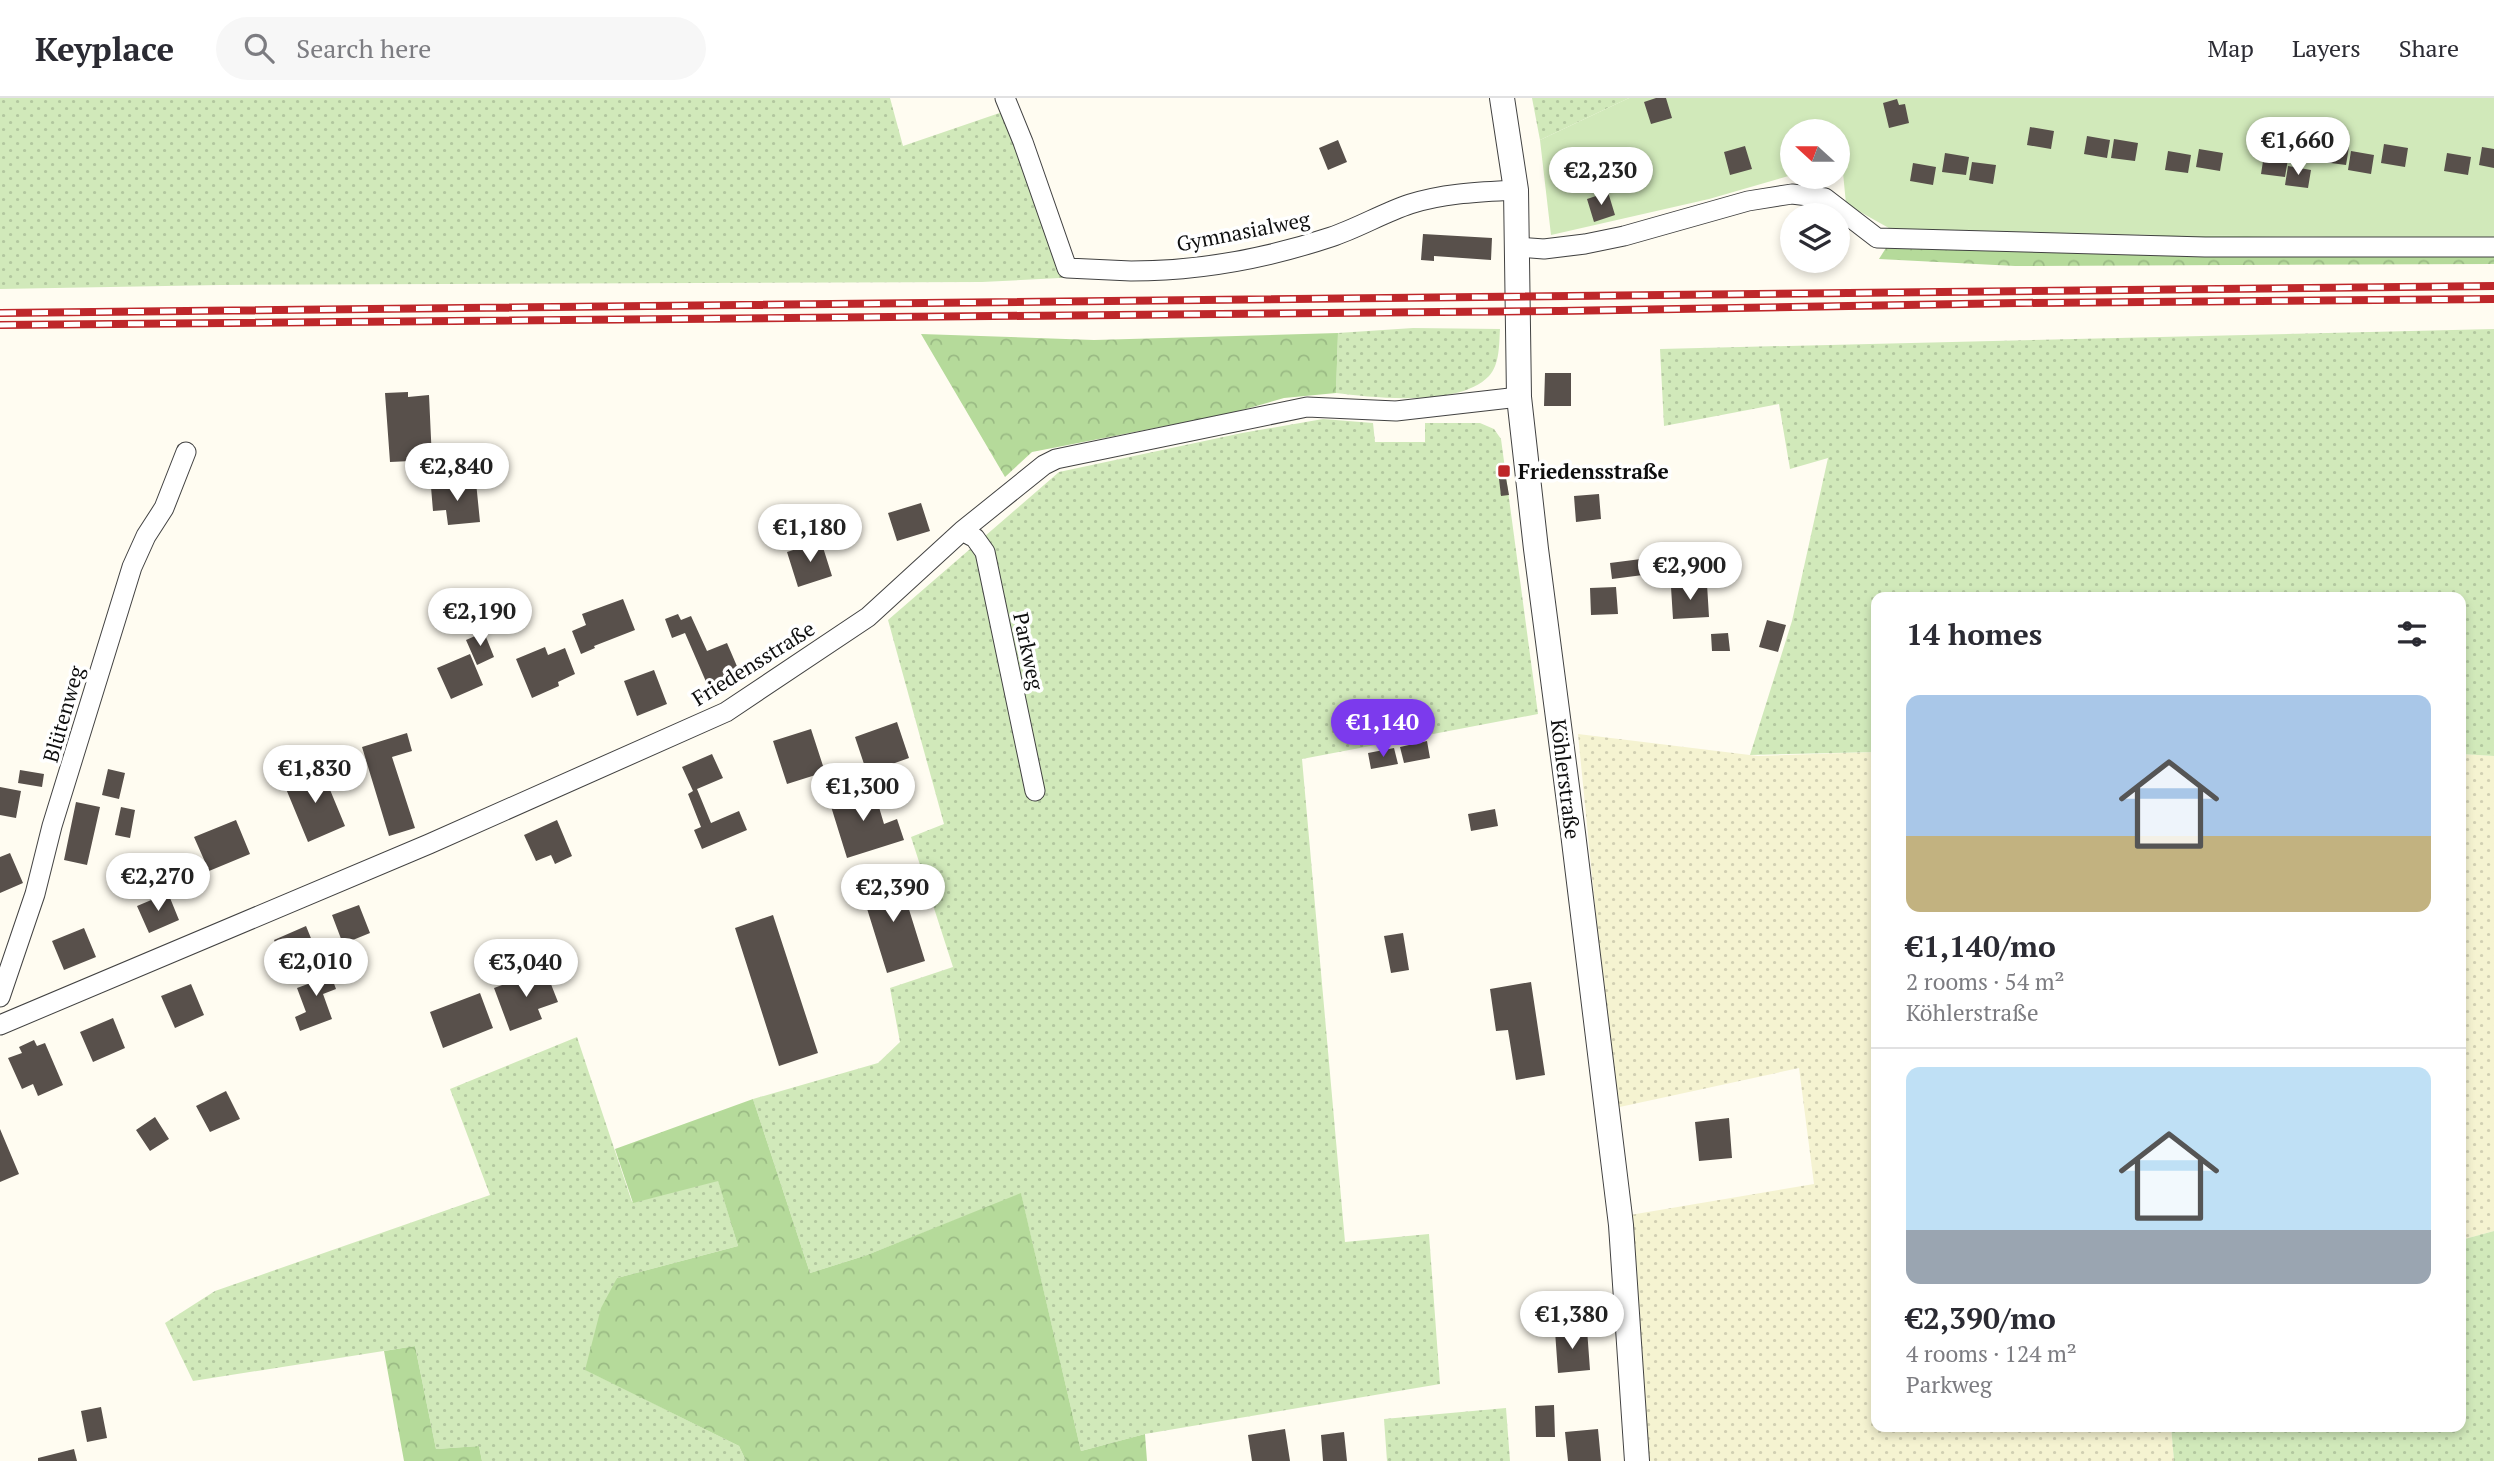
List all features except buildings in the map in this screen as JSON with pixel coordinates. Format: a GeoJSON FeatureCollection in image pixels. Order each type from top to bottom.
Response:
{"type":"FeatureCollection","features":[{"type":"Feature","properties":{"kind":"street","name":"Gymnasialweg"},"geometry":{"type":"LineString","coordinates":[[1005,98],[1067,268],[1133,271],[1202,266],[1266,254],[1330,237],[1410,205],[1435,198],[1457,193],[1516,190]]}},
{"type":"Feature","properties":{"kind":"street","name":"Köhlerstraße"},"geometry":{"type":"LineString","coordinates":[[1502,98],[1516,190],[1519,397],[1620,1225],[1637,1461]]}},
{"type":"Feature","properties":{"kind":"street"},"geometry":{"type":"LineString","coordinates":[[1518,247],[1544,249],[1585,244],[1624,236],[1748,201],[1792,194],[1825,198],[1877,238],[2206,247],[2494,247]]}},
{"type":"Feature","properties":{"kind":"street","name":"Friedensstraße"},"geometry":{"type":"LineString","coordinates":[[0,1025],[429,844],[726,712],[868,617],[962,531],[1044,465],[1056,459],[1307,407],[1396,411],[1519,397]]}},
{"type":"Feature","properties":{"kind":"street","name":"Blütenweg"},"geometry":{"type":"LineString","coordinates":[[0,997],[36,894],[52,826],[132,567],[146,536],[164,508],[186,452]]}},
{"type":"Feature","properties":{"kind":"street","name":"Parkweg"},"geometry":{"type":"LineString","coordinates":[[962,531],[975,538],[985,552],[1035,791]]}},
{"type":"Feature","properties":{"kind":"shaded area"},"geometry":{"type":"Polygon","coordinates":[[[1578,734],[1758,756],[1871,752],[1871,1432],[2172,1432],[2174,1461],[1649,1461],[1630,1215],[1814,1184],[1799,1068],[1615,1108],[1578,734]]]}},
{"type":"Feature","properties":{"kind":"shaded area"},"geometry":{"type":"Polygon","coordinates":[[[2466,754],[2494,756],[2494,1231],[2466,1239],[2466,754]]]}},
{"type":"Feature","properties":{"kind":"green space"},"geometry":{"type":"Polygon","coordinates":[[[0,98],[890,98],[903,146],[1017,107],[1079,277],[982,282],[220,285],[0,289],[0,98]]]}},
{"type":"Feature","properties":{"kind":"green space"},"geometry":{"type":"Polygon","coordinates":[[[1532,98],[1629,98],[1540,140],[1532,98]]]}},
{"type":"Feature","properties":{"kind":"green space"},"geometry":{"type":"Polygon","coordinates":[[[1629,98],[2494,98],[2494,239],[1896,232],[1846,203],[1845,189],[1850,189],[1850,119],[1780,119],[1780,178],[1709,199],[1551,235],[1540,140],[1629,98]]]}},
{"type":"Feature","properties":{"kind":"green space"},"geometry":{"type":"Polygon","coordinates":[[[1896,232],[2494,239],[2494,264],[2015,266],[1879,259],[1896,232]]]}},
{"type":"Feature","properties":{"kind":"green space"},"geometry":{"type":"Polygon","coordinates":[[[1413,328],[1500,329],[1498,354],[1493,371],[1476,386],[1438,396],[1394,398],[1336,393],[1338,333],[1413,328]]]}},
{"type":"Feature","properties":{"kind":"green space"},"geometry":{"type":"Polygon","coordinates":[[[2494,329],[2494,756],[2466,754],[2466,592],[1871,592],[1871,752],[1750,755],[1792,621],[1828,458],[1790,469],[1779,404],[1664,426],[1660,349],[2494,329]]]}},
{"type":"Feature","properties":{"kind":"green space"},"geometry":{"type":"Polygon","coordinates":[[[1338,333],[1336,393],[1284,398],[1232,413],[1032,452],[1005,477],[921,334],[1094,340],[1338,333]]]}},
{"type":"Feature","properties":{"kind":"green space"},"geometry":{"type":"Polygon","coordinates":[[[1323,419],[1373,423],[1375,442],[1425,442],[1425,423],[1480,423],[1494,429],[1501,439],[1538,714],[1302,759],[1345,1242],[1429,1234],[1440,1384],[1145,1434],[1081,1451],[1021,1194],[867,1255],[810,1273],[753,1099],[878,1063],[900,1042],[890,988],[953,967],[911,837],[944,824],[888,620],[1059,472],[1242,433],[1323,419]]]}},
{"type":"Feature","properties":{"kind":"green space"},"geometry":{"type":"Polygon","coordinates":[[[577,1037],[632,1202],[718,1180],[738,1246],[617,1278],[586,1370],[739,1446],[746,1461],[482,1461],[479,1446],[436,1449],[415,1346],[193,1381],[165,1323],[215,1291],[490,1195],[450,1089],[577,1037]]]}},
{"type":"Feature","properties":{"kind":"green space"},"geometry":{"type":"Polygon","coordinates":[[[753,1099],[810,1273],[867,1255],[1021,1193],[1081,1451],[1145,1434],[1147,1461],[746,1461],[739,1446],[585,1370],[601,1308],[617,1278],[738,1246],[718,1181],[633,1203],[615,1149],[753,1099]]]}},
{"type":"Feature","properties":{"kind":"green space"},"geometry":{"type":"Polygon","coordinates":[[[2494,1231],[2494,1461],[2174,1461],[2172,1432],[2466,1432],[2466,1239],[2494,1231]]]}},
{"type":"Feature","properties":{"kind":"green space"},"geometry":{"type":"Polygon","coordinates":[[[415,1346],[436,1449],[479,1446],[482,1461],[404,1461],[384,1351],[415,1346]]]}},
{"type":"Feature","properties":{"kind":"green space"},"geometry":{"type":"Polygon","coordinates":[[[1506,1408],[1510,1461],[1387,1461],[1384,1419],[1506,1408]]]}},
{"type":"Feature","properties":{"kind":"railway"},"geometry":{"type":"LineString","coordinates":[[0,313],[2494,286]]}},
{"type":"Feature","properties":{"kind":"railway"},"geometry":{"type":"LineString","coordinates":[[0,325],[1559,311],[2018,303],[2494,299]]}},
{"type":"Feature","properties":{"kind":"place","name":"Friedensstraße"},"geometry":{"type":"Point","coordinates":[1504,471]}}]}
